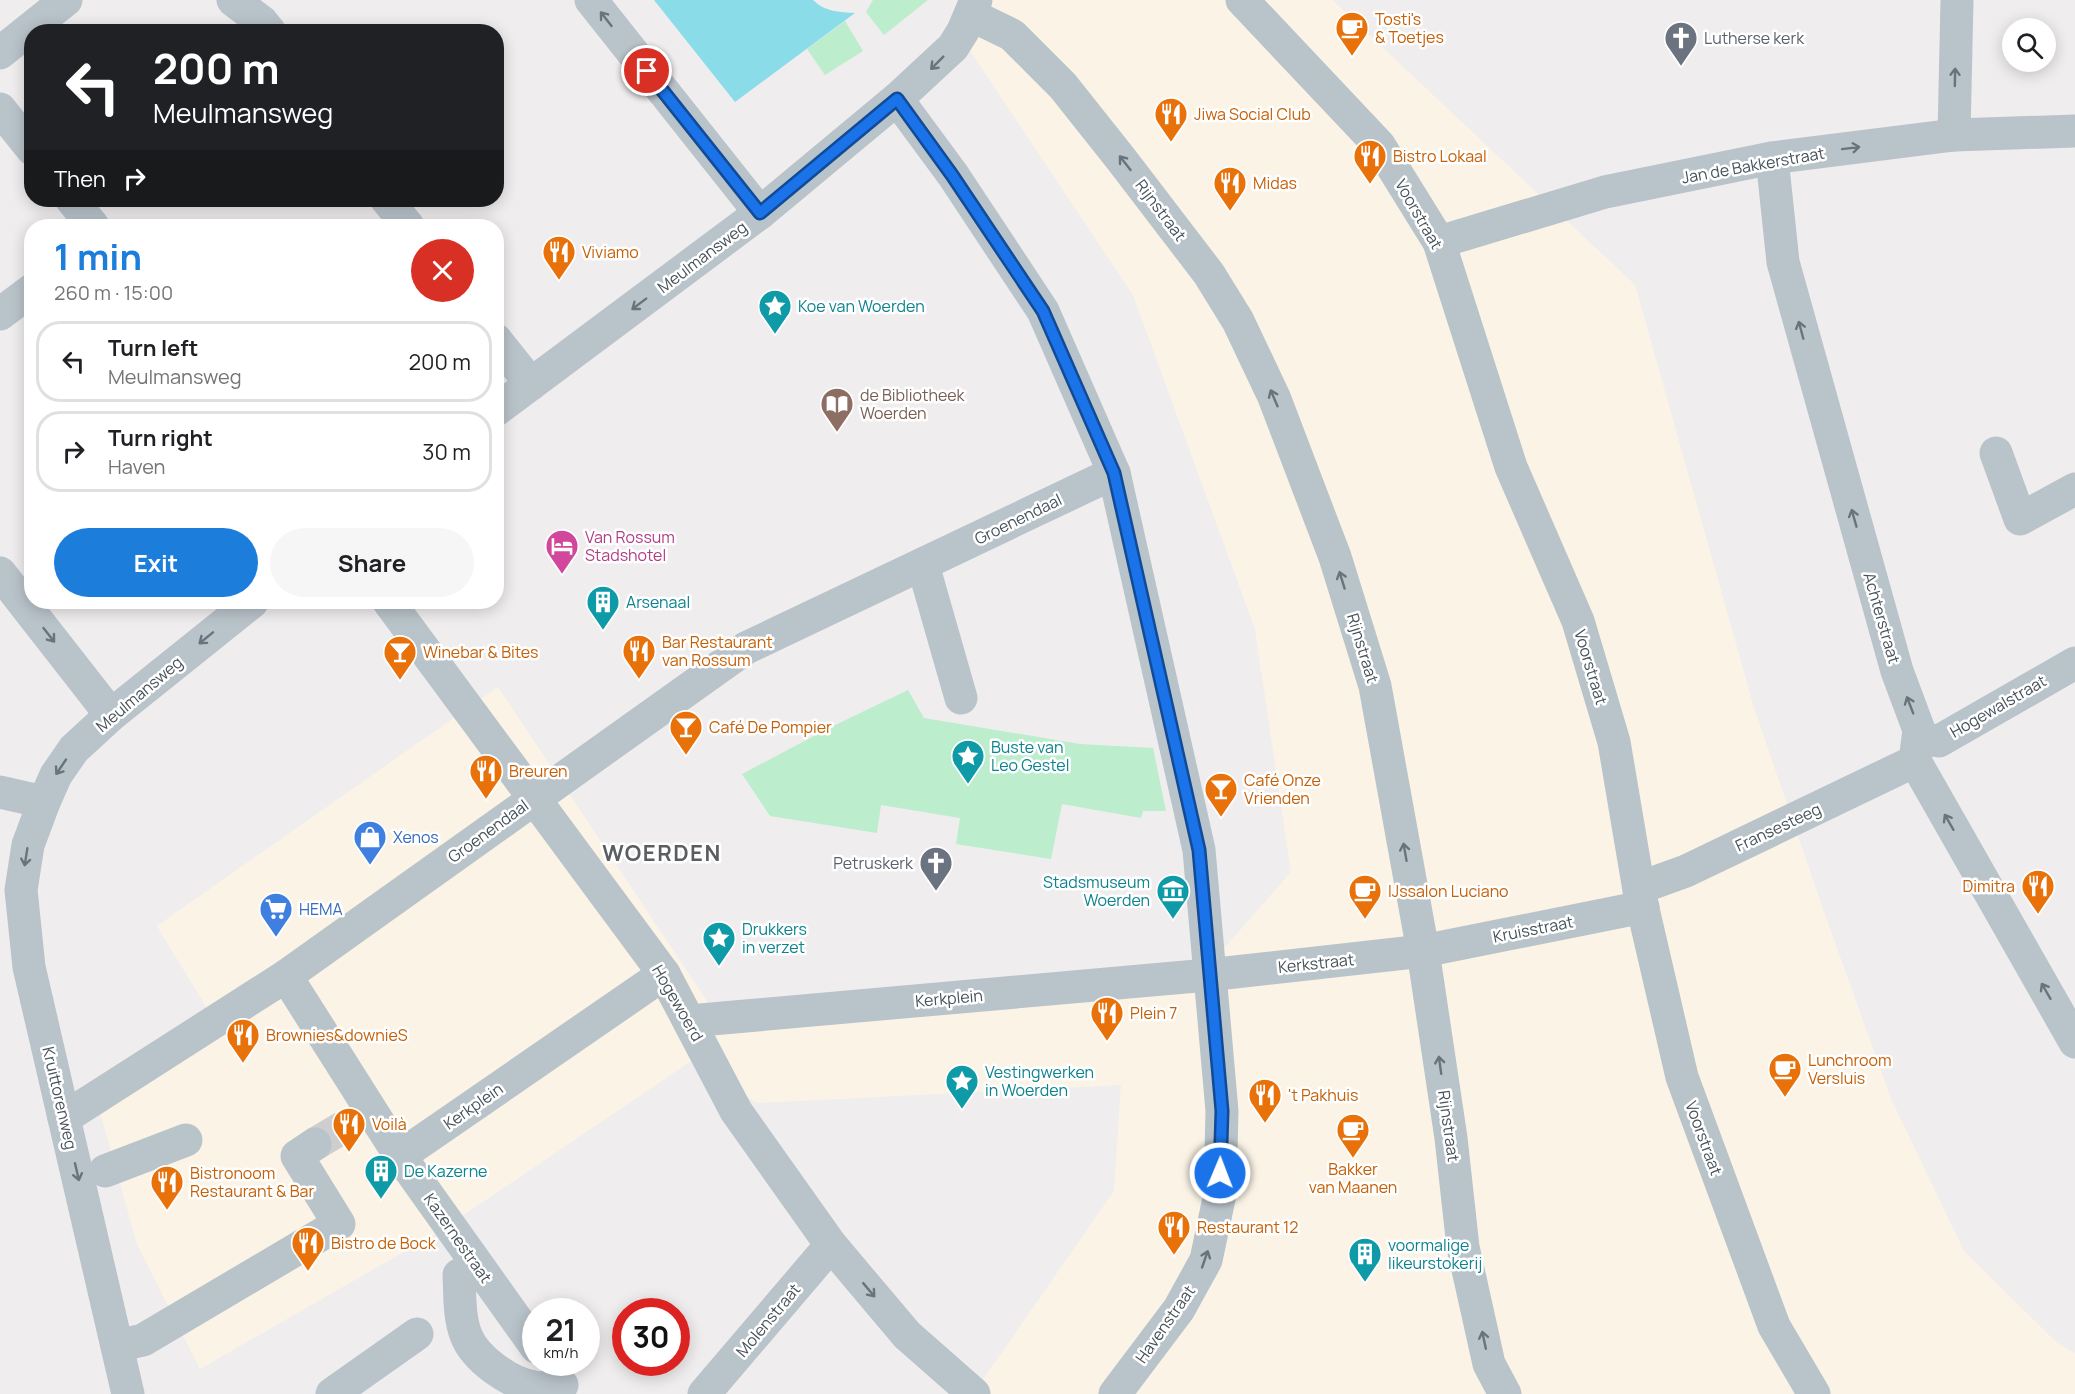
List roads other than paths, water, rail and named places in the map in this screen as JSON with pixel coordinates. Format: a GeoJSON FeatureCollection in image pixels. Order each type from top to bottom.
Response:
{"type":"FeatureCollection","features":[{"type":"Feature","properties":{"kind":"street"},"geometry":{"type":"LineString","coordinates":[[36,24],[66,0]]}},
{"type":"Feature","properties":{"kind":"street"},"geometry":{"type":"LineString","coordinates":[[232,0],[264,24]]}},
{"type":"Feature","properties":{"kind":"street"},"geometry":{"type":"LineString","coordinates":[[591,0],[760,213]]}},
{"type":"Feature","properties":{"kind":"street","name":"Voorstraat"},"geometry":{"type":"LineString","coordinates":[[1242,0],[1379,145],[1439,242],[1511,467],[1578,621],[1614,742],[1641,897],[1682,1077],[1774,1326],[1814,1394]]}},
{"type":"Feature","properties":{"kind":"street"},"geometry":{"type":"LineString","coordinates":[[1954,135],[1957,0]]}},
{"type":"Feature","properties":{"kind":"street","name":"Meulmansweg"},"geometry":{"type":"LineString","coordinates":[[504,404],[760,213],[897,99],[953,47],[974,8]]}},
{"type":"Feature","properties":{"kind":"street","name":"Rijnstraat"},"geometry":{"type":"LineString","coordinates":[[974,8],[1012,34],[1062,86],[1165,214],[1209,274],[1242,330],[1274,398],[1335,557],[1375,686],[1423,951],[1451,1138],[1463,1247],[1489,1364],[1505,1394]]}},
{"type":"Feature","properties":{"kind":"street"},"geometry":{"type":"LineString","coordinates":[[0,53],[24,34]]}},
{"type":"Feature","properties":{"kind":"street","name":"Havenstraat"},"geometry":{"type":"LineString","coordinates":[[897,99],[952,175],[1043,311],[1114,473],[1199,850],[1208,975],[1222,1111],[1220,1194],[1206,1260],[1179,1310],[1115,1394]]}},
{"type":"Feature","properties":{"kind":"street"},"geometry":{"type":"LineString","coordinates":[[0,109],[24,139]]}},
{"type":"Feature","properties":{"kind":"street","name":"Jan de Bakkerstraat"},"geometry":{"type":"LineString","coordinates":[[1439,242],[1605,192],[1772,158],[1954,135],[2075,131]]}},
{"type":"Feature","properties":{"kind":"street","name":"Achterstraat"},"geometry":{"type":"LineString","coordinates":[[1772,158],[1783,262],[1897,670],[1919,730],[1917,750],[2075,1042]]}},
{"type":"Feature","properties":{"kind":"street"},"geometry":{"type":"LineString","coordinates":[[78,207],[87,219]]}},
{"type":"Feature","properties":{"kind":"street"},"geometry":{"type":"LineString","coordinates":[[393,207],[402,219]]}},
{"type":"Feature","properties":{"kind":"street"},"geometry":{"type":"LineString","coordinates":[[0,314],[24,296]]}},
{"type":"Feature","properties":{"kind":"street"},"geometry":{"type":"LineString","coordinates":[[504,350],[531,384]]}},
{"type":"Feature","properties":{"kind":"street"},"geometry":{"type":"LineString","coordinates":[[1996,453],[2020,519],[2075,489]]}},
{"type":"Feature","properties":{"kind":"street","name":"Groenendaal"},"geometry":{"type":"LineString","coordinates":[[64,1118],[286,976],[746,648],[1114,473]]}},
{"type":"Feature","properties":{"kind":"street"},"geometry":{"type":"LineString","coordinates":[[922,565],[961,698]]}},
{"type":"Feature","properties":{"kind":"street"},"geometry":{"type":"LineString","coordinates":[[0,573],[24,604]]}},
{"type":"Feature","properties":{"kind":"street"},"geometry":{"type":"LineString","coordinates":[[28,609],[111,715]]}},
{"type":"Feature","properties":{"kind":"street","name":"Meulmansweg"},"geometry":{"type":"LineString","coordinates":[[44,802],[56,775],[74,749],[111,715],[243,609]]}},
{"type":"Feature","properties":{"kind":"street","name":"Hogewoerd"},"geometry":{"type":"LineString","coordinates":[[394,609],[664,974],[736,1111],[831,1245],[907,1335],[974,1394]]}},
{"type":"Feature","properties":{"kind":"street","name":"Hogewalstraat"},"geometry":{"type":"LineString","coordinates":[[1917,750],[1939,741],[2075,663]]}},
{"type":"Feature","properties":{"kind":"street","name":"Fransesteeg"},"geometry":{"type":"LineString","coordinates":[[1641,897],[1686,871],[1859,789],[1917,750]]}},
{"type":"Feature","properties":{"kind":"street"},"geometry":{"type":"LineString","coordinates":[[0,792],[44,802]]}},
{"type":"Feature","properties":{"kind":"street","name":"Kruittorenweg"},"geometry":{"type":"LineString","coordinates":[[44,802],[28,844],[21,890],[29,967],[64,1118],[130,1343],[128,1394]]}},
{"type":"Feature","properties":{"kind":"street","name":"Kruisstraat"},"geometry":{"type":"LineString","coordinates":[[1423,951],[1641,897]]}},
{"type":"Feature","properties":{"kind":"street","name":"Kerkstraat"},"geometry":{"type":"LineString","coordinates":[[1208,975],[1423,951]]}},
{"type":"Feature","properties":{"kind":"street","name":"Kerkplein"},"geometry":{"type":"LineString","coordinates":[[400,1156],[664,974]]}},
{"type":"Feature","properties":{"kind":"street","name":"Kerkplein"},"geometry":{"type":"LineString","coordinates":[[689,1021],[1208,975]]}},
{"type":"Feature","properties":{"kind":"street","name":"Kazernestraat"},"geometry":{"type":"LineString","coordinates":[[286,976],[364,1114],[400,1156],[522,1327]]}},
{"type":"Feature","properties":{"kind":"street"},"geometry":{"type":"LineString","coordinates":[[105,1171],[186,1140]]}},
{"type":"Feature","properties":{"kind":"street"},"geometry":{"type":"LineString","coordinates":[[130,1343],[339,1224],[297,1156],[315,1144]]}},
{"type":"Feature","properties":{"kind":"street","name":"Molenstraat"},"geometry":{"type":"LineString","coordinates":[[704,1394],[831,1245]]}},
{"type":"Feature","properties":{"kind":"street"},"geometry":{"type":"LineString","coordinates":[[459,1275],[460,1308],[466,1336],[486,1362],[512,1380],[536,1388],[559,1380]]}},
{"type":"Feature","properties":{"kind":"street"},"geometry":{"type":"LineString","coordinates":[[332,1394],[417,1334]]}},
{"type":"Feature","properties":{"kind":"water"},"geometry":{"type":"Polygon","coordinates":[[[654,0],[813,0],[828,9],[855,13],[735,102],[654,0]]]}},
{"type":"Feature","properties":{"kind":"tunnel"},"geometry":{"type":"LineString","coordinates":[[315,1144],[357,1119]]}},
{"type":"Feature","properties":{"kind":"place","name":"Tosti's & Toetjes"},"geometry":{"type":"Point","coordinates":[1352,57]}},
{"type":"Feature","properties":{"kind":"place","name":"Lutherse kerk"},"geometry":{"type":"Point","coordinates":[1681,67]}},
{"type":"Feature","properties":{"kind":"place","name":"Jiwa Social Club"},"geometry":{"type":"Point","coordinates":[1171,143]}},
{"type":"Feature","properties":{"kind":"place","name":"Bistro Lokaal"},"geometry":{"type":"Point","coordinates":[1370,185]}},
{"type":"Feature","properties":{"kind":"place","name":"Midas"},"geometry":{"type":"Point","coordinates":[1230,212]}},
{"type":"Feature","properties":{"kind":"place","name":"Viviamo"},"geometry":{"type":"Point","coordinates":[559,281]}},
{"type":"Feature","properties":{"kind":"place","name":"Koe van Woerden"},"geometry":{"type":"Point","coordinates":[775,335]}},
{"type":"Feature","properties":{"kind":"place","name":"de Bibliotheek Woerden"},"geometry":{"type":"Point","coordinates":[837,433]}},
{"type":"Feature","properties":{"kind":"place","name":"Van Rossum Stadshotel"},"geometry":{"type":"Point","coordinates":[562,575]}},
{"type":"Feature","properties":{"kind":"place","name":"Arsenaal"},"geometry":{"type":"Point","coordinates":[603,631]}},
{"type":"Feature","properties":{"kind":"place","name":"Bar Restaurant van Rossum"},"geometry":{"type":"Point","coordinates":[639,680]}},
{"type":"Feature","properties":{"kind":"place","name":"Winebar & Bites"},"geometry":{"type":"Point","coordinates":[400,681]}},
{"type":"Feature","properties":{"kind":"place","name":"Café De Pompier"},"geometry":{"type":"Point","coordinates":[686,756]}},
{"type":"Feature","properties":{"kind":"place","name":"Buste van Leo Gestel"},"geometry":{"type":"Point","coordinates":[968,785]}},
{"type":"Feature","properties":{"kind":"place","name":"Breuren"},"geometry":{"type":"Point","coordinates":[486,800]}},
{"type":"Feature","properties":{"kind":"place","name":"Café Onze Vrienden"},"geometry":{"type":"Point","coordinates":[1221,818]}},
{"type":"Feature","properties":{"kind":"place","name":"Xenos"},"geometry":{"type":"Point","coordinates":[370,866]}},
{"type":"Feature","properties":{"kind":"place","name":"Petruskerk"},"geometry":{"type":"Point","coordinates":[936,892]}},
{"type":"Feature","properties":{"kind":"place","name":"Dimitra"},"geometry":{"type":"Point","coordinates":[2038,915]}},
{"type":"Feature","properties":{"kind":"place","name":"Stadsmuseum Woerden"},"geometry":{"type":"Point","coordinates":[1173,920]}},
{"type":"Feature","properties":{"kind":"place","name":"IJssalon Luciano"},"geometry":{"type":"Point","coordinates":[1365,920]}},
{"type":"Feature","properties":{"kind":"place","name":"HEMA"},"geometry":{"type":"Point","coordinates":[276,938]}},
{"type":"Feature","properties":{"kind":"place","name":"Drukkers in verzet"},"geometry":{"type":"Point","coordinates":[719,967]}},
{"type":"Feature","properties":{"kind":"place","name":"Plein 7"},"geometry":{"type":"Point","coordinates":[1107,1042]}},
{"type":"Feature","properties":{"kind":"place","name":"Brownies&downieS"},"geometry":{"type":"Point","coordinates":[243,1064]}},
{"type":"Feature","properties":{"kind":"place","name":"Lunchroom Versluis"},"geometry":{"type":"Point","coordinates":[1785,1098]}},
{"type":"Feature","properties":{"kind":"place","name":"Vestingwerken in Woerden"},"geometry":{"type":"Point","coordinates":[962,1110]}},
{"type":"Feature","properties":{"kind":"place","name":"'t Pakhuis"},"geometry":{"type":"Point","coordinates":[1265,1124]}},
{"type":"Feature","properties":{"kind":"place","name":"Voilà"},"geometry":{"type":"Point","coordinates":[349,1153]}},
{"type":"Feature","properties":{"kind":"place","name":"Bakker van Maanen"},"geometry":{"type":"Point","coordinates":[1353,1159]}},
{"type":"Feature","properties":{"kind":"place","name":"De Kazerne"},"geometry":{"type":"Point","coordinates":[381,1200]}},
{"type":"Feature","properties":{"kind":"place","name":"Bistronoom Restaurant & Bar"},"geometry":{"type":"Point","coordinates":[167,1211]}},
{"type":"Feature","properties":{"kind":"place","name":"Restaurant 12"},"geometry":{"type":"Point","coordinates":[1174,1256]}},
{"type":"Feature","properties":{"kind":"place","name":"Bistro de Bock"},"geometry":{"type":"Point","coordinates":[308,1272]}},
{"type":"Feature","properties":{"kind":"place","name":"voormalige likeurstokerij"},"geometry":{"type":"Point","coordinates":[1365,1283]}},
{"type":"Feature","properties":{"kind":"district","name":"WOERDEN"},"geometry":{"type":"Point","coordinates":[662,853]}}]}
